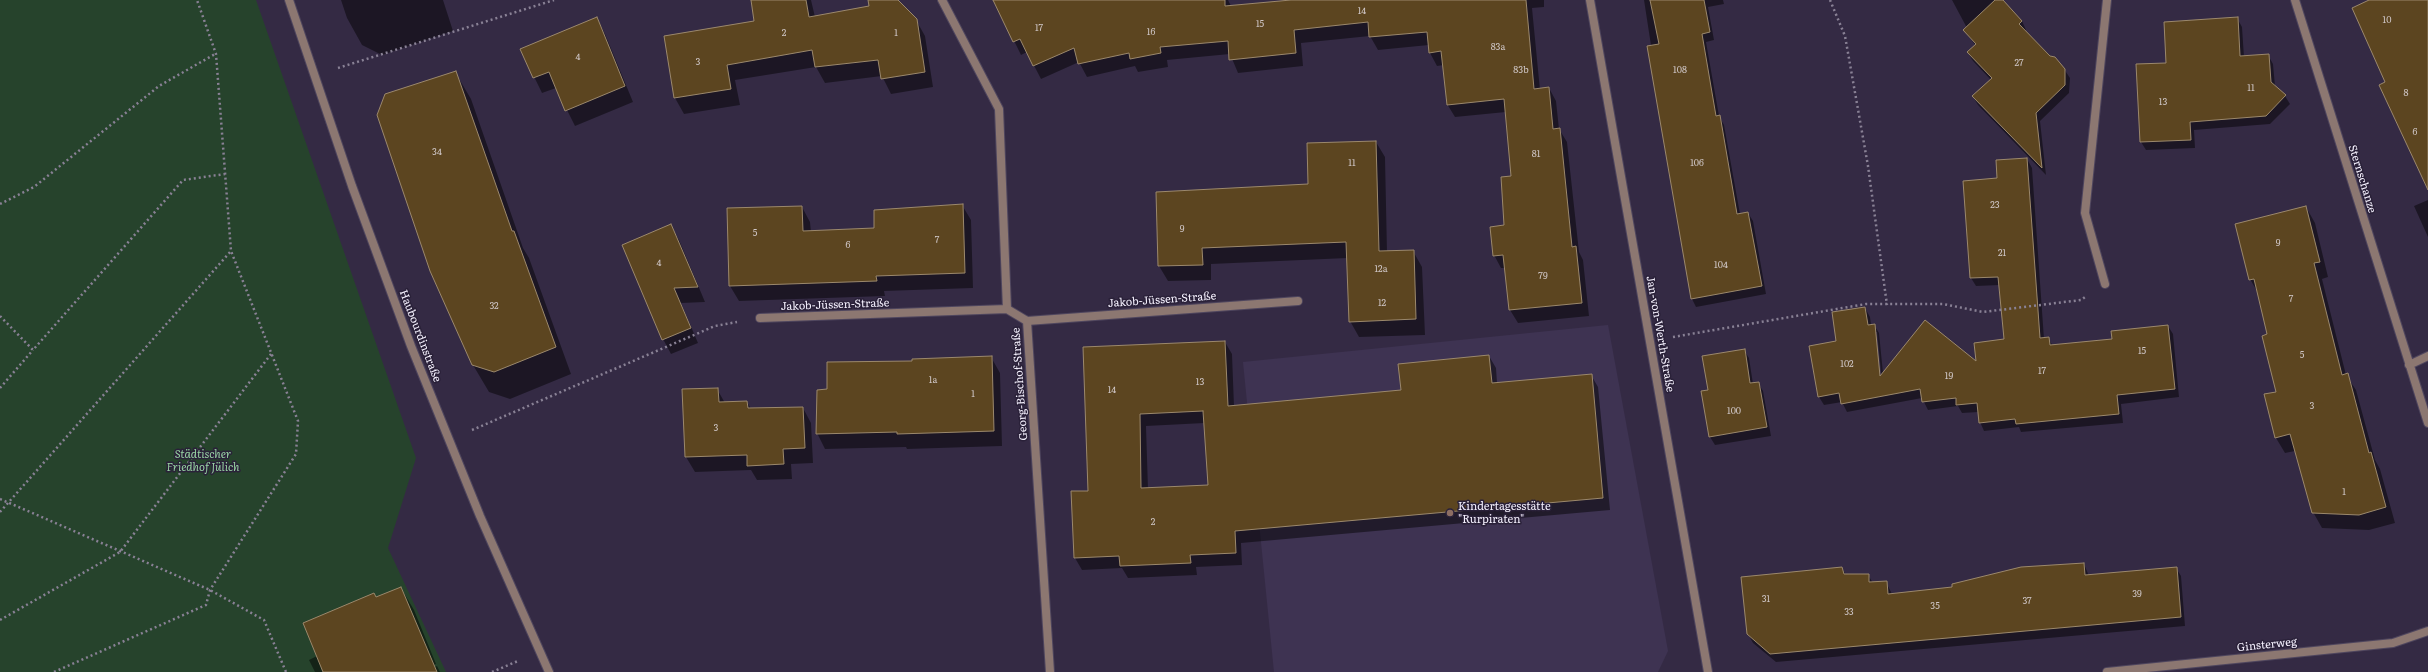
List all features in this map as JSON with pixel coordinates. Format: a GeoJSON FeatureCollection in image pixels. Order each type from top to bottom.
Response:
{"type":"FeatureCollection","features":[{"type":"Feature","properties":{"kind":"street","name":"Haubourdinstraße"},"geometry":{"type":"LineString","coordinates":[[290,0],[354,193],[449,440],[480,516],[549,672]]}},
{"type":"Feature","properties":{"kind":"street"},"geometry":{"type":"LineString","coordinates":[[942,0],[999,109],[1007,310]]}},
{"type":"Feature","properties":{"kind":"street","name":"Jan-von-Werth-Straße"},"geometry":{"type":"LineString","coordinates":[[1590,0],[1708,672]]}},
{"type":"Feature","properties":{"kind":"street"},"geometry":{"type":"LineString","coordinates":[[2106,284],[2085,213],[2107,0]]}},
{"type":"Feature","properties":{"kind":"street","name":"Sternschanze"},"geometry":{"type":"LineString","coordinates":[[2295,0],[2428,423]]}},
{"type":"Feature","properties":{"kind":"street","name":"Jakob-Jüssen-Straße"},"geometry":{"type":"LineString","coordinates":[[1027,321],[1298,301]]}},
{"type":"Feature","properties":{"kind":"street","name":"Jakob-Jüssen-Straße"},"geometry":{"type":"LineString","coordinates":[[760,318],[1007,310]]}},
{"type":"Feature","properties":{"kind":"street","name":"Georg-Bischof-Straße"},"geometry":{"type":"LineString","coordinates":[[1007,310],[1027,321],[1050,672]]}},
{"type":"Feature","properties":{"kind":"street"},"geometry":{"type":"LineString","coordinates":[[2409,365],[2428,356]]}},
{"type":"Feature","properties":{"kind":"street","name":"Ginsterweg"},"geometry":{"type":"LineString","coordinates":[[2107,672],[2393,643],[2428,631]]}},
{"type":"Feature","properties":{"kind":"path"},"geometry":{"type":"LineString","coordinates":[[54,672],[206,605],[210,590],[296,454],[298,421],[232,251],[216,54],[197,0]]}},
{"type":"Feature","properties":{"kind":"path"},"geometry":{"type":"LineString","coordinates":[[315,76],[554,0]]}},
{"type":"Feature","properties":{"kind":"path"},"geometry":{"type":"LineString","coordinates":[[1830,0],[1845,36],[1868,166],[1887,305]]}},
{"type":"Feature","properties":{"kind":"path"},"geometry":{"type":"LineString","coordinates":[[0,204],[34,187],[159,86],[216,54]]}},
{"type":"Feature","properties":{"kind":"path"},"geometry":{"type":"LineString","coordinates":[[0,388],[183,180],[225,174]]}},
{"type":"Feature","properties":{"kind":"path"},"geometry":{"type":"LineString","coordinates":[[0,512],[10,503],[232,251]]}},
{"type":"Feature","properties":{"kind":"path"},"geometry":{"type":"LineString","coordinates":[[1650,341],[1866,304],[1943,304],[1983,312],[2081,300],[2106,284]]}},
{"type":"Feature","properties":{"kind":"path"},"geometry":{"type":"LineString","coordinates":[[0,316],[33,350]]}},
{"type":"Feature","properties":{"kind":"path"},"geometry":{"type":"LineString","coordinates":[[449,440],[715,326],[760,318]]}},
{"type":"Feature","properties":{"kind":"path"},"geometry":{"type":"LineString","coordinates":[[0,620],[120,552],[272,354]]}},
{"type":"Feature","properties":{"kind":"path"},"geometry":{"type":"LineString","coordinates":[[0,498],[120,552],[210,590],[264,620],[286,672]]}},
{"type":"Feature","properties":{"kind":"shaded area","name":"Kindertagesstätte \"Rurpiraten\""},"geometry":{"type":"Polygon","coordinates":[[[1608,325],[1668,651],[1658,672],[1274,672],[1243,362],[1608,325]]]}},
{"type":"Feature","properties":{"kind":"green space","name":"Städtischer Friedhof Jülich"},"geometry":{"type":"Polygon","coordinates":[[[0,0],[256,0],[416,458],[388,548],[446,672],[0,672],[0,0]]]}},
{"type":"Feature","properties":{"kind":"building"},"geometry":{"type":"Polygon","coordinates":[[[751,0],[806,0],[809,17],[869,6],[868,0],[898,0],[917,19],[925,72],[881,79],[878,60],[815,67],[812,50],[727,65],[731,89],[674,98],[664,36],[754,21],[751,0]]]}},
{"type":"Feature","properties":{"kind":"building"},"geometry":{"type":"Polygon","coordinates":[[[993,0],[1225,0],[1225,6],[1291,0],[1526,0],[1534,89],[1549,87],[1553,129],[1560,128],[1572,247],[1576,246],[1582,303],[1509,310],[1503,255],[1493,256],[1490,227],[1504,225],[1501,177],[1511,176],[1504,99],[1447,105],[1441,51],[1429,53],[1427,32],[1369,37],[1368,22],[1294,30],[1296,53],[1229,60],[1228,41],[1160,47],[1161,53],[1130,59],[1129,53],[1078,64],[1074,48],[1033,66],[1020,39],[1013,42],[993,0]]]}},
{"type":"Feature","properties":{"kind":"building"},"geometry":{"type":"Polygon","coordinates":[[[1650,0],[1704,0],[1710,32],[1702,34],[1716,116],[1720,115],[1737,214],[1748,212],[1762,286],[1691,299],[1647,46],[1659,44],[1650,0]]]}},
{"type":"Feature","properties":{"kind":"building"},"geometry":{"type":"Polygon","coordinates":[[[1995,0],[2003,0],[2022,21],[2019,24],[2050,56],[2055,57],[2065,69],[2065,85],[2036,113],[2042,168],[1972,96],[1992,78],[1967,52],[1976,44],[1963,30],[1995,0]]]}},
{"type":"Feature","properties":{"kind":"building"},"geometry":{"type":"Polygon","coordinates":[[[2369,0],[2428,0],[2428,190],[2379,85],[2385,82],[2352,8],[2369,0]]]}},
{"type":"Feature","properties":{"kind":"building"},"geometry":{"type":"Polygon","coordinates":[[[597,17],[625,86],[565,111],[549,72],[533,78],[520,49],[597,17]]]}},
{"type":"Feature","properties":{"kind":"building"},"geometry":{"type":"Polygon","coordinates":[[[2238,17],[2240,56],[2269,54],[2271,82],[2286,95],[2266,116],[2190,122],[2191,140],[2140,142],[2136,64],[2166,63],[2164,22],[2238,17]]]}},
{"type":"Feature","properties":{"kind":"building"},"geometry":{"type":"Polygon","coordinates":[[[456,71],[512,231],[514,231],[556,347],[494,372],[472,365],[430,271],[377,115],[385,94],[456,71]]]}},
{"type":"Feature","properties":{"kind":"building"},"geometry":{"type":"Polygon","coordinates":[[[1376,141],[1379,251],[1414,250],[1416,319],[1349,322],[1346,242],[1202,248],[1203,265],[1158,266],[1156,192],[1308,184],[1307,143],[1376,141]]]}},
{"type":"Feature","properties":{"kind":"building"},"geometry":{"type":"Polygon","coordinates":[[[2027,158],[2040,338],[2049,337],[2050,345],[2112,339],[2111,331],[2168,325],[2175,389],[2117,395],[2119,414],[2016,424],[2015,419],[1979,423],[1977,403],[1956,405],[1956,398],[1922,402],[1920,389],[1841,404],[1839,393],[1818,397],[1809,346],[1836,341],[1832,312],[1865,307],[1868,325],[1875,324],[1880,376],[1925,320],[1976,361],[1974,343],[2004,339],[1998,277],[1970,278],[1963,181],[1997,178],[1996,160],[2027,158]]]}},
{"type":"Feature","properties":{"kind":"building"},"geometry":{"type":"Polygon","coordinates":[[[963,204],[965,273],[876,276],[877,281],[729,286],[727,208],[802,206],[803,231],[874,228],[874,210],[963,204]]]}},
{"type":"Feature","properties":{"kind":"building"},"geometry":{"type":"Polygon","coordinates":[[[2306,206],[2320,262],[2314,263],[2342,375],[2348,373],[2369,453],[2371,452],[2386,507],[2359,515],[2312,513],[2290,434],[2275,438],[2264,394],[2276,392],[2262,336],[2267,334],[2254,279],[2249,280],[2235,224],[2306,206]]]}},
{"type":"Feature","properties":{"kind":"building"},"geometry":{"type":"Polygon","coordinates":[[[671,224],[698,287],[674,288],[691,328],[662,340],[622,245],[671,224]]]}},
{"type":"Feature","properties":{"kind":"building"},"geometry":{"type":"Polygon","coordinates":[[[1225,341],[1228,406],[1401,390],[1398,364],[1489,355],[1492,383],[1592,374],[1603,498],[1235,531],[1236,553],[1190,555],[1191,563],[1120,566],[1119,556],[1074,558],[1071,491],[1088,491],[1083,347],[1225,341]],[[1203,411],[1140,414],[1141,488],[1208,485],[1203,411]]]}},
{"type":"Feature","properties":{"kind":"building"},"geometry":{"type":"Polygon","coordinates":[[[1745,349],[1750,383],[1759,382],[1767,427],[1709,437],[1701,391],[1708,390],[1702,356],[1745,349]]]}},
{"type":"Feature","properties":{"kind":"building"},"geometry":{"type":"Polygon","coordinates":[[[992,356],[994,431],[897,434],[897,432],[816,434],[817,390],[827,389],[827,362],[912,361],[912,359],[992,356]]]}},
{"type":"Feature","properties":{"kind":"building"},"geometry":{"type":"Polygon","coordinates":[[[718,388],[719,402],[747,401],[748,408],[803,407],[805,448],[783,449],[784,464],[747,466],[747,455],[685,457],[682,389],[718,388]]]}},
{"type":"Feature","properties":{"kind":"building"},"geometry":{"type":"Polygon","coordinates":[[[2084,563],[2085,575],[2177,567],[2181,617],[1770,654],[1747,634],[1741,577],[1842,567],[1844,574],[1869,574],[1869,582],[1887,581],[1888,594],[1952,587],[1952,584],[2021,567],[2084,563]]]}},
{"type":"Feature","properties":{"kind":"building"},"geometry":{"type":"Polygon","coordinates":[[[401,587],[437,672],[323,672],[303,623],[374,593],[376,597],[401,587]]]}},
{"type":"Feature","properties":{"kind":"place","name":"Kindertagesstätte \"Rurpiraten\""},"geometry":{"type":"Point","coordinates":[1450,513]}}]}
